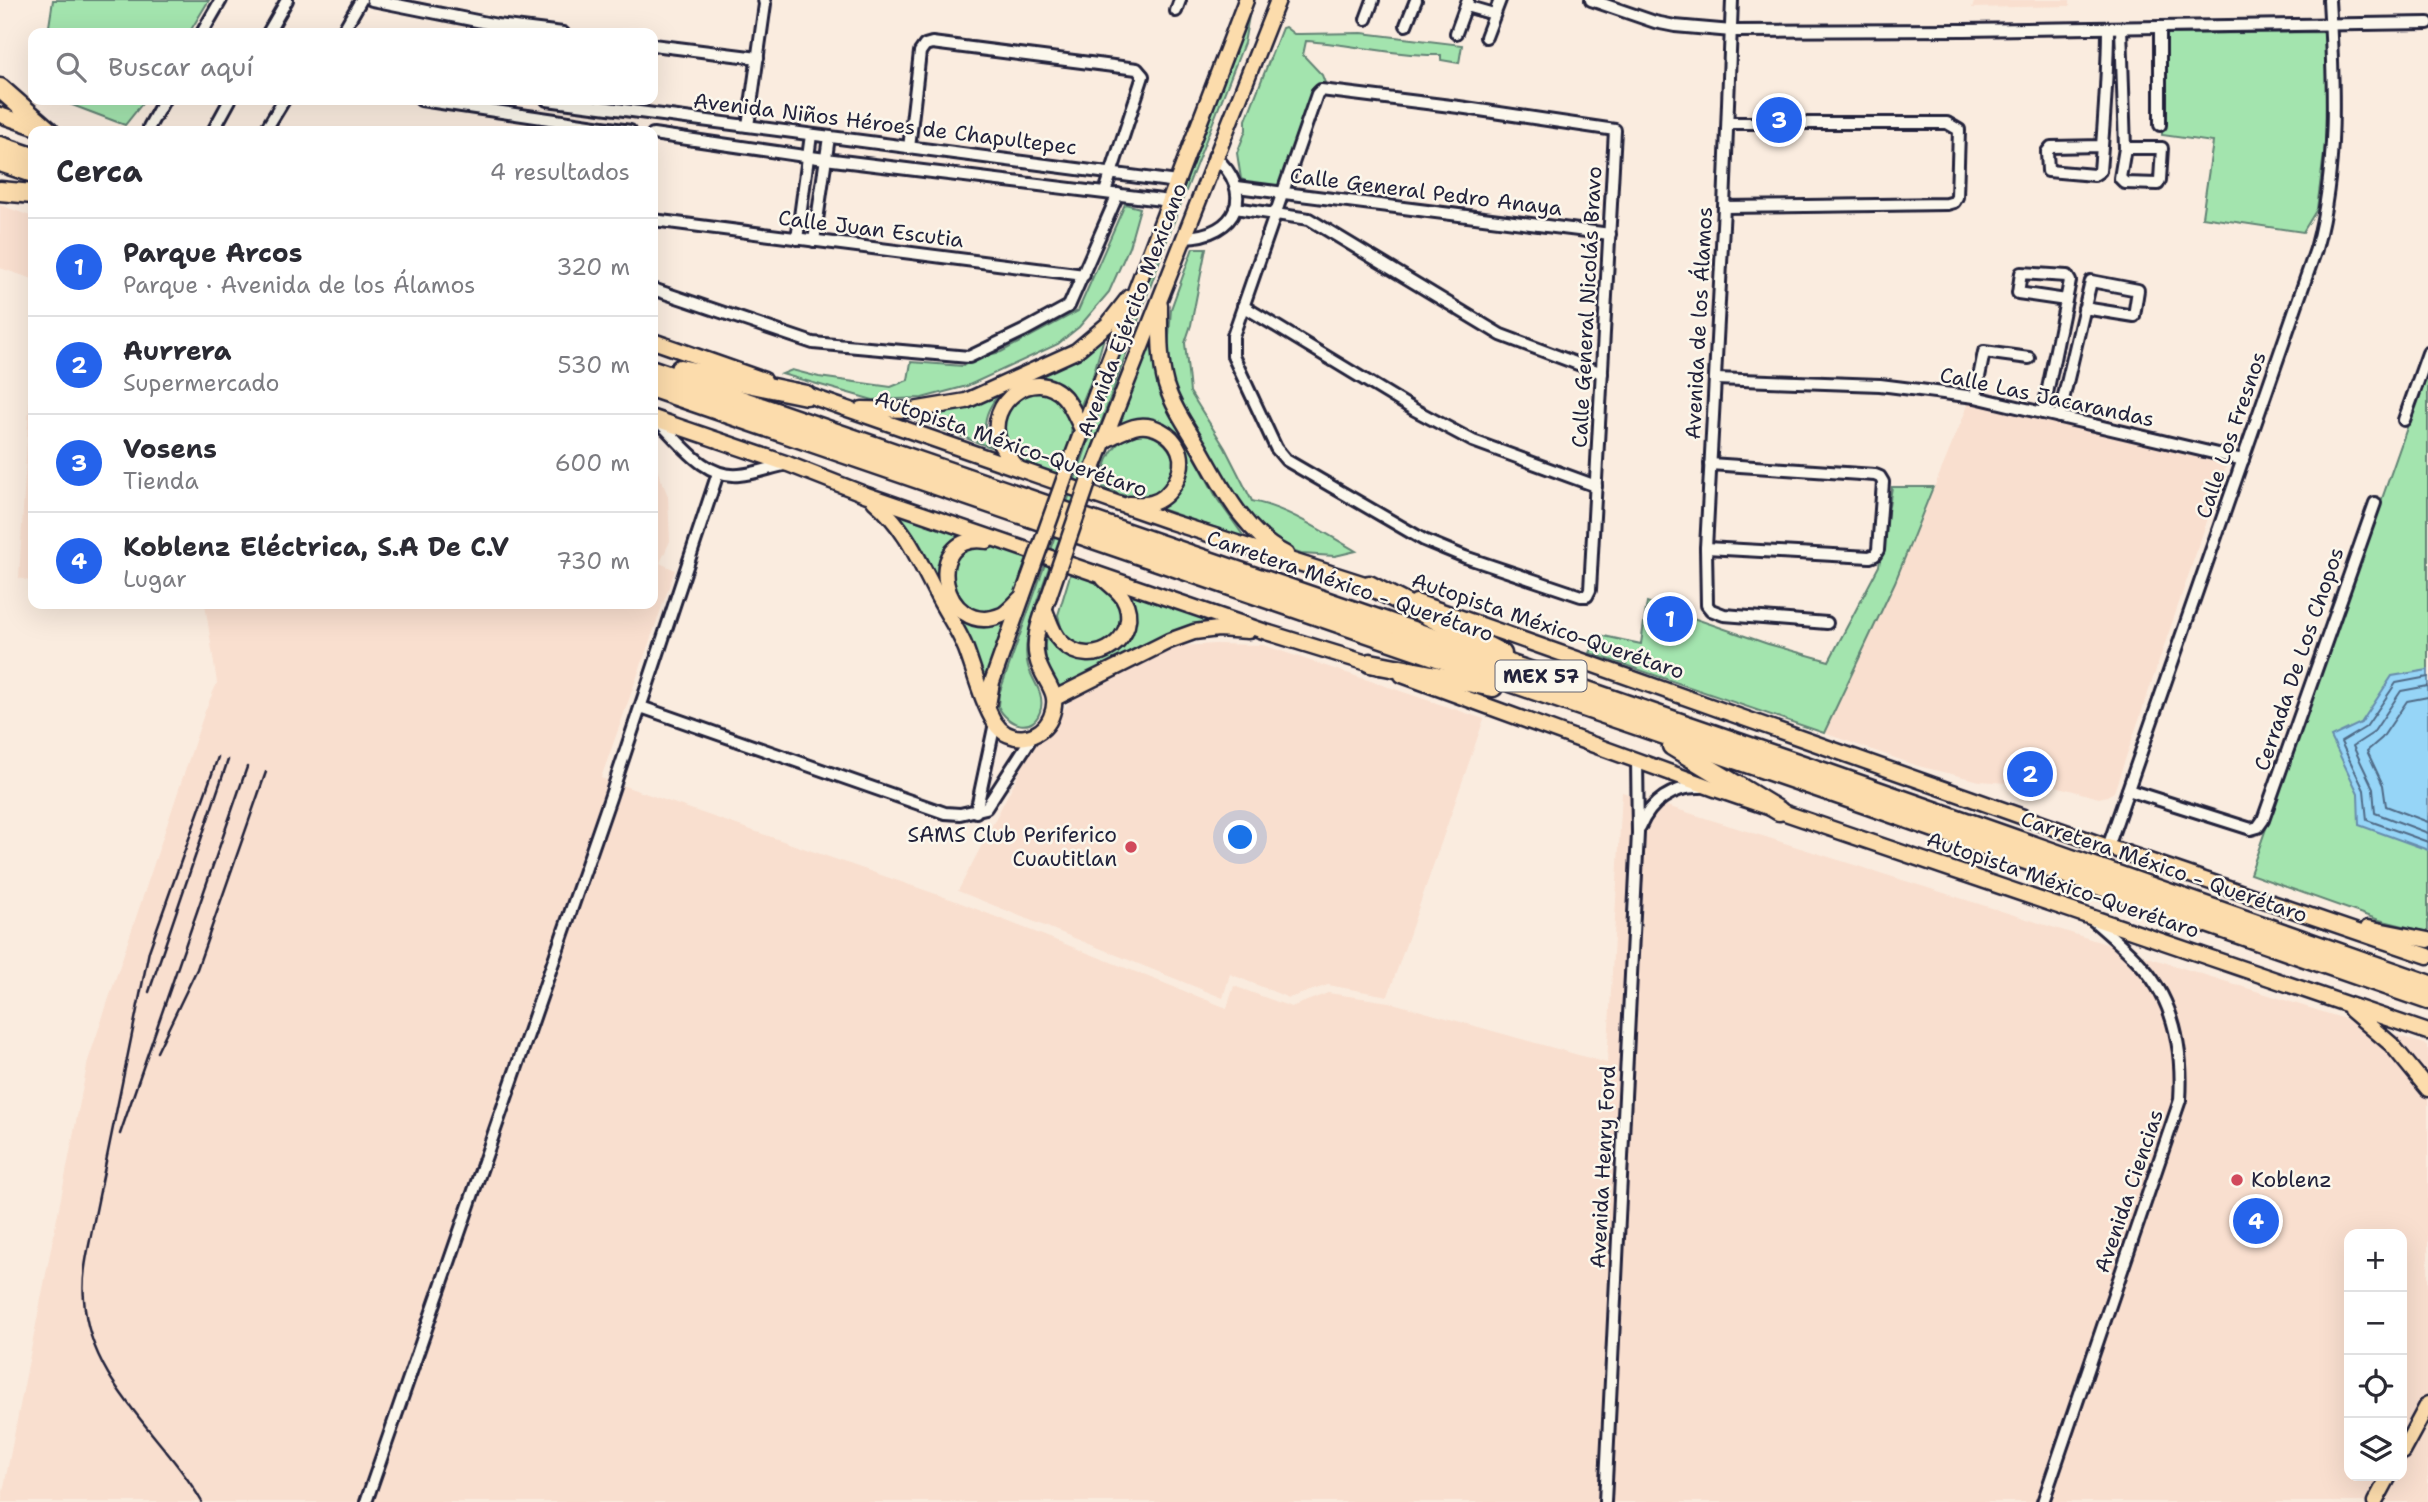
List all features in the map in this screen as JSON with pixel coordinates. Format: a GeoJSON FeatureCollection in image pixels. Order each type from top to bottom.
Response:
{"type":"FeatureCollection","features":[{"type":"Feature","properties":{"kind":"highway"},"geometry":{"type":"LineString","coordinates":[[0,88],[42,126]]}},
{"type":"Feature","properties":{"kind":"highway"},"geometry":{"type":"LineString","coordinates":[[0,146],[28,155]]}},
{"type":"Feature","properties":{"kind":"highway"},"geometry":{"type":"LineString","coordinates":[[0,162],[28,171]]}},
{"type":"Feature","properties":{"kind":"highway"},"geometry":{"type":"LineString","coordinates":[[0,192],[28,194]]}},
{"type":"Feature","properties":{"kind":"highway"},"geometry":{"type":"LineString","coordinates":[[658,364],[806,395]]}},
{"type":"Feature","properties":{"kind":"highway","name":"Carretera México - Querétaro"},"geometry":{"type":"LineString","coordinates":[[658,372],[1537,683],[1646,730],[2428,1000]]}},
{"type":"Feature","properties":{"kind":"highway","name":"Carretera México - Querétaro"},"geometry":{"type":"LineString","coordinates":[[658,390],[2428,984]]}},
{"type":"Feature","properties":{"kind":"highway"},"geometry":{"type":"LineString","coordinates":[[1369,585],[1388,597],[1470,635],[1537,683]]}},
{"type":"Feature","properties":{"kind":"highway"},"geometry":{"type":"LineString","coordinates":[[1370,663],[1493,687],[1537,683]]}},
{"type":"Feature","properties":{"kind":"highway"},"geometry":{"type":"LineString","coordinates":[[1646,730],[1779,811]]}},
{"type":"Feature","properties":{"kind":"main road","name":"Avenida Ejército Mexicano"},"geometry":{"type":"LineString","coordinates":[[988,706],[992,682],[1070,464],[1246,0]]}},
{"type":"Feature","properties":{"kind":"main road","name":"Avenida Ejército Mexicano"},"geometry":{"type":"LineString","coordinates":[[1055,698],[1037,661],[1035,645],[1046,602],[1092,471],[1185,237],[1214,156],[1278,0]]}},
{"type":"Feature","properties":{"kind":"main road"},"geometry":{"type":"LineString","coordinates":[[2,116],[33,126]]}},
{"type":"Feature","properties":{"kind":"main road"},"geometry":{"type":"LineString","coordinates":[[0,192],[28,202]]}},
{"type":"Feature","properties":{"kind":"main road"},"geometry":{"type":"LineString","coordinates":[[848,409],[913,410],[966,401],[1076,351],[1108,324],[1138,285]]}},
{"type":"Feature","properties":{"kind":"main road"},"geometry":{"type":"LineString","coordinates":[[1160,297],[1161,361],[1175,407],[1238,513],[1259,536],[1281,552],[1315,568]]}},
{"type":"Feature","properties":{"kind":"main road","name":"Autopista México-Querétaro"},"geometry":{"type":"LineString","coordinates":[[658,343],[1120,504],[1369,585],[2108,847],[2428,956]]}},
{"type":"Feature","properties":{"kind":"main road"},"geometry":{"type":"LineString","coordinates":[[1018,468],[998,440],[997,418],[1006,399],[1014,392],[1033,386],[1054,390],[1069,404],[1083,431]]}},
{"type":"Feature","properties":{"kind":"main road","name":"Autopista México-Querétaro"},"geometry":{"type":"LineString","coordinates":[[658,419],[1011,545],[1266,632],[1370,663],[1715,789],[2428,1032]]}},
{"type":"Feature","properties":{"kind":"main road"},"geometry":{"type":"LineString","coordinates":[[1104,441],[1135,426],[1153,427],[1169,435],[1179,450],[1180,470],[1168,493],[1151,503],[1120,504]]}},
{"type":"Feature","properties":{"kind":"main road"},"geometry":{"type":"LineString","coordinates":[[867,495],[901,528],[964,645],[995,723],[1006,735],[1032,737],[1049,721],[1055,698],[1169,641],[1194,632],[1218,629],[1266,632]]}},
{"type":"Feature","properties":{"kind":"main road"},"geometry":{"type":"LineString","coordinates":[[1011,545],[978,539],[960,544],[949,558],[946,567],[947,592],[958,608],[966,613],[989,618],[1004,614],[1022,597]]}},
{"type":"Feature","properties":{"kind":"main road"},"geometry":{"type":"LineString","coordinates":[[1046,602],[1054,632],[1062,643],[1079,653],[1105,652],[1114,646],[1122,635],[1127,623],[1128,609],[1123,597],[1101,575]]}},
{"type":"Feature","properties":{"kind":"main road"},"geometry":{"type":"LineString","coordinates":[[2309,916],[2428,940]]}},
{"type":"Feature","properties":{"kind":"main road"},"geometry":{"type":"LineString","coordinates":[[2332,998],[2379,1032],[2408,1062],[2428,1089]]}},
{"type":"Feature","properties":{"kind":"main road"},"geometry":{"type":"LineString","coordinates":[[2407,1443],[2428,1404]]}},
{"type":"Feature","properties":{"kind":"main road"},"geometry":{"type":"LineString","coordinates":[[2375,1502],[2386,1481]]}},
{"type":"Feature","properties":{"kind":"street"},"geometry":{"type":"LineString","coordinates":[[205,28],[221,0]]}},
{"type":"Feature","properties":{"kind":"street"},"geometry":{"type":"LineString","coordinates":[[271,28],[287,0]]}},
{"type":"Feature","properties":{"kind":"street"},"geometry":{"type":"LineString","coordinates":[[345,28],[361,0]]}},
{"type":"Feature","properties":{"kind":"street"},"geometry":{"type":"LineString","coordinates":[[372,0],[522,28]]}},
{"type":"Feature","properties":{"kind":"street"},"geometry":{"type":"LineString","coordinates":[[748,127],[764,0]]}},
{"type":"Feature","properties":{"kind":"street"},"geometry":{"type":"LineString","coordinates":[[1366,19],[1373,0]]}},
{"type":"Feature","properties":{"kind":"street"},"geometry":{"type":"LineString","coordinates":[[1406,25],[1416,0]]}},
{"type":"Feature","properties":{"kind":"street"},"geometry":{"type":"LineString","coordinates":[[1486,37],[1500,0]]}},
{"type":"Feature","properties":{"kind":"street"},"geometry":{"type":"LineString","coordinates":[[1591,0],[1655,22],[1732,31],[2428,23]]}},
{"type":"Feature","properties":{"kind":"street"},"geometry":{"type":"LineString","coordinates":[[1732,0],[1732,31]]}},
{"type":"Feature","properties":{"kind":"street","name":"Calle Los Fresnos"},"geometry":{"type":"LineString","coordinates":[[2108,847],[2325,219],[2333,129],[2329,0]]}},
{"type":"Feature","properties":{"kind":"street"},"geometry":{"type":"LineString","coordinates":[[1457,33],[1467,3],[1494,14]]}},
{"type":"Feature","properties":{"kind":"street"},"geometry":{"type":"LineString","coordinates":[[2160,27],[2160,125]]}},
{"type":"Feature","properties":{"kind":"street"},"geometry":{"type":"LineString","coordinates":[[2102,146],[2048,149],[2048,171],[2098,174],[2100,170],[2102,146],[2108,28]]}},
{"type":"Feature","properties":{"kind":"street"},"geometry":{"type":"LineString","coordinates":[[2121,28],[2124,148],[2120,178],[2121,181],[2158,184],[2162,148],[2124,148]]}},
{"type":"Feature","properties":{"kind":"street","name":"Avenida de los Álamos"},"geometry":{"type":"LineString","coordinates":[[1732,31],[1706,548],[1707,606],[1716,613],[1827,623]]}},
{"type":"Feature","properties":{"kind":"street"},"geometry":{"type":"LineString","coordinates":[[909,148],[920,52],[925,45],[932,43],[1140,71],[1143,76],[1105,192]]}},
{"type":"Feature","properties":{"kind":"street"},"geometry":{"type":"LineString","coordinates":[[658,46],[758,58]]}},
{"type":"Feature","properties":{"kind":"street","name":"Calle General Nicolás Bravo"},"geometry":{"type":"LineString","coordinates":[[1321,90],[1615,130],[1590,590],[1587,596],[1478,561],[1424,540],[1346,497],[1280,454],[1233,356],[1233,336],[1282,193],[1317,94],[1321,90]]}},
{"type":"Feature","properties":{"kind":"street"},"geometry":{"type":"LineString","coordinates":[[150,126],[161,105]]}},
{"type":"Feature","properties":{"kind":"street"},"geometry":{"type":"LineString","coordinates":[[216,126],[227,105]]}},
{"type":"Feature","properties":{"kind":"street"},"geometry":{"type":"LineString","coordinates":[[268,126],[281,105]]}},
{"type":"Feature","properties":{"kind":"street"},"geometry":{"type":"LineString","coordinates":[[454,105],[594,126]]}},
{"type":"Feature","properties":{"kind":"street"},"geometry":{"type":"LineString","coordinates":[[560,121],[563,105]]}},
{"type":"Feature","properties":{"kind":"street"},"geometry":{"type":"LineString","coordinates":[[579,124],[582,105]]}},
{"type":"Feature","properties":{"kind":"street","name":"Avenida Niños Héroes de Chapultepec"},"geometry":{"type":"LineString","coordinates":[[589,105],[1177,182]]}},
{"type":"Feature","properties":{"kind":"street"},"geometry":{"type":"LineString","coordinates":[[1724,207],[1947,204],[1954,202],[1957,197],[1959,130],[1947,122],[1728,122]]}},
{"type":"Feature","properties":{"kind":"street"},"geometry":{"type":"LineString","coordinates":[[797,239],[811,135]]}},
{"type":"Feature","properties":{"kind":"street","name":"Avenida Niños Héroes de Chapultepec"},"geometry":{"type":"LineString","coordinates":[[658,136],[1170,201]]}},
{"type":"Feature","properties":{"kind":"street"},"geometry":{"type":"LineString","coordinates":[[814,241],[829,138]]}},
{"type":"Feature","properties":{"kind":"street"},"geometry":{"type":"LineString","coordinates":[[967,175],[969,156]]}},
{"type":"Feature","properties":{"kind":"street"},"geometry":{"type":"LineString","coordinates":[[1185,237],[1198,237],[1221,229],[1235,208],[1237,187],[1231,173],[1214,156]]}},
{"type":"Feature","properties":{"kind":"street","name":"Calle General Pedro Anaya"},"geometry":{"type":"LineString","coordinates":[[1237,187],[1610,234]]}},
{"type":"Feature","properties":{"kind":"street"},"geometry":{"type":"LineString","coordinates":[[658,291],[813,343],[962,358],[975,355],[1069,306],[1118,194]]}},
{"type":"Feature","properties":{"kind":"street"},"geometry":{"type":"LineString","coordinates":[[1235,208],[1309,219],[1502,335],[1602,373]]}},
{"type":"Feature","properties":{"kind":"street","name":"Calle Juan Escutia"},"geometry":{"type":"LineString","coordinates":[[658,221],[1084,275]]}},
{"type":"Feature","properties":{"kind":"street"},"geometry":{"type":"LineString","coordinates":[[2043,413],[2070,281],[2067,276],[2021,272],[2018,293],[2066,300]]}},
{"type":"Feature","properties":{"kind":"street"},"geometry":{"type":"LineString","coordinates":[[2059,417],[2084,308],[2091,281],[2138,290],[2134,316],[2084,308]]}},
{"type":"Feature","properties":{"kind":"street"},"geometry":{"type":"LineString","coordinates":[[1243,306],[1413,409],[1473,441],[1596,486]]}},
{"type":"Feature","properties":{"kind":"street"},"geometry":{"type":"LineString","coordinates":[[1975,397],[1984,352],[2029,358]]}},
{"type":"Feature","properties":{"kind":"street"},"geometry":{"type":"LineString","coordinates":[[2404,420],[2428,353]]}},
{"type":"Feature","properties":{"kind":"street","name":"Calle Las Jacarandas"},"geometry":{"type":"LineString","coordinates":[[1716,379],[1880,385],[1975,397],[2243,460]]}},
{"type":"Feature","properties":{"kind":"street"},"geometry":{"type":"LineString","coordinates":[[658,421],[702,465],[718,473],[739,475],[788,464]]}},
{"type":"Feature","properties":{"kind":"street"},"geometry":{"type":"LineString","coordinates":[[1706,548],[1870,557],[1878,550],[1882,482],[1880,477],[1875,475],[1710,464]]}},
{"type":"Feature","properties":{"kind":"street"},"geometry":{"type":"LineString","coordinates":[[366,1502],[641,707],[718,473]]}},
{"type":"Feature","properties":{"kind":"street","name":"Cerrada De Los Chopos"},"geometry":{"type":"LineString","coordinates":[[2128,790],[2251,829],[2258,827],[2268,807],[2375,503]]}},
{"type":"Feature","properties":{"kind":"street"},"geometry":{"type":"LineString","coordinates":[[641,707],[945,813],[976,812],[991,804],[1005,776],[1032,737]]}},
{"type":"Feature","properties":{"kind":"street"},"geometry":{"type":"LineString","coordinates":[[976,812],[995,723]]}},
{"type":"Feature","properties":{"kind":"street","name":"Avenida Henry Ford"},"geometry":{"type":"LineString","coordinates":[[1605,1502],[1638,833],[1637,760]]}},
{"type":"Feature","properties":{"kind":"street","name":"Avenida Henry Ford"},"geometry":{"type":"LineString","coordinates":[[1638,833],[1650,809],[1664,797],[1689,787],[1715,789]]}},
{"type":"Feature","properties":{"kind":"street","name":"Avenida Ciencias"},"geometry":{"type":"LineString","coordinates":[[2043,1502],[2180,1100],[2182,1070],[2177,1042],[2169,1012],[2158,987],[2142,965],[2087,914]]}},
{"type":"Feature","properties":{"kind":"shaded area"},"geometry":{"type":"Polygon","coordinates":[[[1975,0],[2070,0],[2070,6],[1972,8],[1975,0]]]}},
{"type":"Feature","properties":{"kind":"shaded area"},"geometry":{"type":"Polygon","coordinates":[[[0,205],[28,215],[28,277],[0,268],[0,205]]]}},
{"type":"Feature","properties":{"kind":"shaded area"},"geometry":{"type":"Polygon","coordinates":[[[1969,403],[2227,463],[2114,792],[2107,796],[2099,798],[2034,780],[2008,783],[1980,781],[1918,766],[1824,733],[1895,582],[1969,403]]]}},
{"type":"Feature","properties":{"kind":"shaded area"},"geometry":{"type":"Polygon","coordinates":[[[28,424],[28,581],[19,578],[28,424]]]}},
{"type":"Feature","properties":{"kind":"shaded area"},"geometry":{"type":"Polygon","coordinates":[[[658,472],[668,496],[670,541],[660,563],[675,570],[601,778],[956,901],[1227,1008],[1234,986],[1291,1007],[1328,993],[1389,1002],[1607,1063],[1622,792],[2428,1045],[2428,1502],[1,1502],[88,1061],[205,711],[217,683],[206,609],[658,609],[658,472]]]}},
{"type":"Feature","properties":{"kind":"shaded area"},"geometry":{"type":"Polygon","coordinates":[[[1263,645],[1484,719],[1388,996],[1328,985],[1289,998],[1230,974],[1223,998],[958,891],[1030,752],[1076,694],[1162,647],[1263,645]]]}},
{"type":"Feature","properties":{"kind":"green space"},"geometry":{"type":"Polygon","coordinates":[[[53,0],[209,0],[192,28],[49,28],[53,0]]]}},
{"type":"Feature","properties":{"kind":"green space"},"geometry":{"type":"Polygon","coordinates":[[[1252,0],[1244,43],[1171,229],[1037,601],[1028,633],[1026,658],[1041,696],[1041,708],[1033,722],[1027,725],[1014,723],[998,706],[999,694],[1168,217],[1252,0]]]}},
{"type":"Feature","properties":{"kind":"green space"},"geometry":{"type":"Polygon","coordinates":[[[1285,27],[1294,34],[1362,33],[1462,45],[1459,63],[1441,60],[1441,55],[1407,54],[1306,41],[1303,55],[1322,75],[1325,83],[1318,95],[1286,186],[1254,184],[1241,179],[1237,153],[1246,130],[1246,120],[1282,28],[1285,27]]]}},
{"type":"Feature","properties":{"kind":"green space"},"geometry":{"type":"Polygon","coordinates":[[[2328,32],[2327,129],[2317,209],[2303,232],[2202,217],[2213,142],[2162,135],[2163,34],[2328,32]]]}},
{"type":"Feature","properties":{"kind":"green space"},"geometry":{"type":"Polygon","coordinates":[[[72,105],[141,105],[125,125],[72,105]]]}},
{"type":"Feature","properties":{"kind":"green space"},"geometry":{"type":"Polygon","coordinates":[[[1125,204],[1140,208],[1129,247],[1109,292],[1079,327],[1058,344],[967,386],[922,398],[873,400],[782,374],[792,370],[819,377],[891,387],[908,380],[911,362],[963,366],[975,358],[1001,352],[1078,311],[1125,204]]]}},
{"type":"Feature","properties":{"kind":"green space"},"geometry":{"type":"Polygon","coordinates":[[[1193,248],[1206,248],[1185,343],[1190,392],[1225,448],[1252,501],[1293,515],[1356,551],[1335,556],[1301,554],[1284,548],[1243,512],[1197,432],[1170,378],[1168,349],[1171,309],[1193,248]]]}},
{"type":"Feature","properties":{"kind":"green space"},"geometry":{"type":"Polygon","coordinates":[[[1108,324],[1092,379],[1079,410],[1067,391],[1051,381],[1033,380],[1015,384],[1000,395],[989,409],[985,427],[990,447],[908,417],[968,405],[1046,369],[1108,324]]]}},
{"type":"Feature","properties":{"kind":"green space"},"geometry":{"type":"Polygon","coordinates":[[[1154,326],[1155,372],[1162,396],[1218,500],[1245,538],[1152,506],[1174,496],[1183,485],[1185,466],[1180,448],[1174,435],[1162,422],[1140,419],[1119,427],[1154,326]]]}},
{"type":"Feature","properties":{"kind":"green space"},"geometry":{"type":"Polygon","coordinates":[[[2428,368],[2428,932],[2379,920],[2250,874],[2428,368]]]}},
{"type":"Feature","properties":{"kind":"green space"},"geometry":{"type":"Polygon","coordinates":[[[1042,391],[1064,408],[1071,427],[1068,449],[1058,474],[1020,461],[1002,439],[1005,408],[1023,392],[1042,391]]]}},
{"type":"Feature","properties":{"kind":"green space"},"geometry":{"type":"Polygon","coordinates":[[[1138,433],[1154,437],[1165,445],[1172,455],[1174,467],[1172,478],[1165,488],[1154,495],[1139,498],[1125,496],[1103,487],[1111,453],[1122,440],[1138,433]]]}},
{"type":"Feature","properties":{"kind":"green space"},"geometry":{"type":"Polygon","coordinates":[[[1892,487],[1933,487],[1895,582],[1824,733],[1590,653],[1599,635],[1641,644],[1647,602],[1768,644],[1829,661],[1879,566],[1892,487]]]}},
{"type":"Feature","properties":{"kind":"green space"},"geometry":{"type":"Polygon","coordinates":[[[892,510],[963,536],[941,568],[941,583],[951,605],[1008,619],[986,689],[892,510]]]}},
{"type":"Feature","properties":{"kind":"green space"},"geometry":{"type":"Polygon","coordinates":[[[982,543],[1030,557],[1016,594],[1003,608],[988,614],[970,611],[949,588],[948,578],[961,550],[982,543]]]}},
{"type":"Feature","properties":{"kind":"green space"},"geometry":{"type":"Polygon","coordinates":[[[1071,572],[1097,580],[1116,600],[1120,611],[1118,633],[1111,641],[1101,646],[1087,647],[1063,635],[1058,615],[1071,572]]]}},
{"type":"Feature","properties":{"kind":"green space"},"geometry":{"type":"Polygon","coordinates":[[[1122,589],[1224,625],[1201,624],[1144,644],[1061,688],[1055,683],[1048,668],[1045,652],[1047,628],[1086,660],[1099,660],[1112,655],[1123,644],[1133,611],[1132,600],[1122,589]]]}},
{"type":"Feature","properties":{"kind":"water"},"geometry":{"type":"Polygon","coordinates":[[[2428,670],[2428,850],[2359,825],[2358,793],[2331,737],[2361,723],[2392,676],[2428,670]]]}},
{"type":"Feature","properties":{"kind":"railway"},"geometry":{"type":"LineString","coordinates":[[202,1502],[186,1477],[130,1406],[99,1357],[89,1329],[84,1284],[89,1247],[149,951],[218,757]]}},
{"type":"Feature","properties":{"kind":"railway"},"geometry":{"type":"LineString","coordinates":[[149,992],[228,760]]}},
{"type":"Feature","properties":{"kind":"railway"},"geometry":{"type":"LineString","coordinates":[[120,1134],[247,767]]}},
{"type":"Feature","properties":{"kind":"railway"},"geometry":{"type":"LineString","coordinates":[[157,1052],[197,969],[266,772]]}},
{"type":"Feature","properties":{"kind":"place","name":"Vosens"},"geometry":{"type":"Point","coordinates":[1779,120]}},
{"type":"Feature","properties":{"kind":"place","name":"Parque Arcos"},"geometry":{"type":"Point","coordinates":[1670,619]}},
{"type":"Feature","properties":{"kind":"place","name":"Aurrera"},"geometry":{"type":"Point","coordinates":[2030,774]}},
{"type":"Feature","properties":{"kind":"place","name":"SAMS Club Periferico Cuautitlan"},"geometry":{"type":"Point","coordinates":[1131,847]}},
{"type":"Feature","properties":{"kind":"place","name":"Koblenz"},"geometry":{"type":"Point","coordinates":[2237,1180]}},
{"type":"Feature","properties":{"kind":"place","name":"Koblenz Eléctrica, S.A De C.V"},"geometry":{"type":"Point","coordinates":[2256,1221]}}]}
